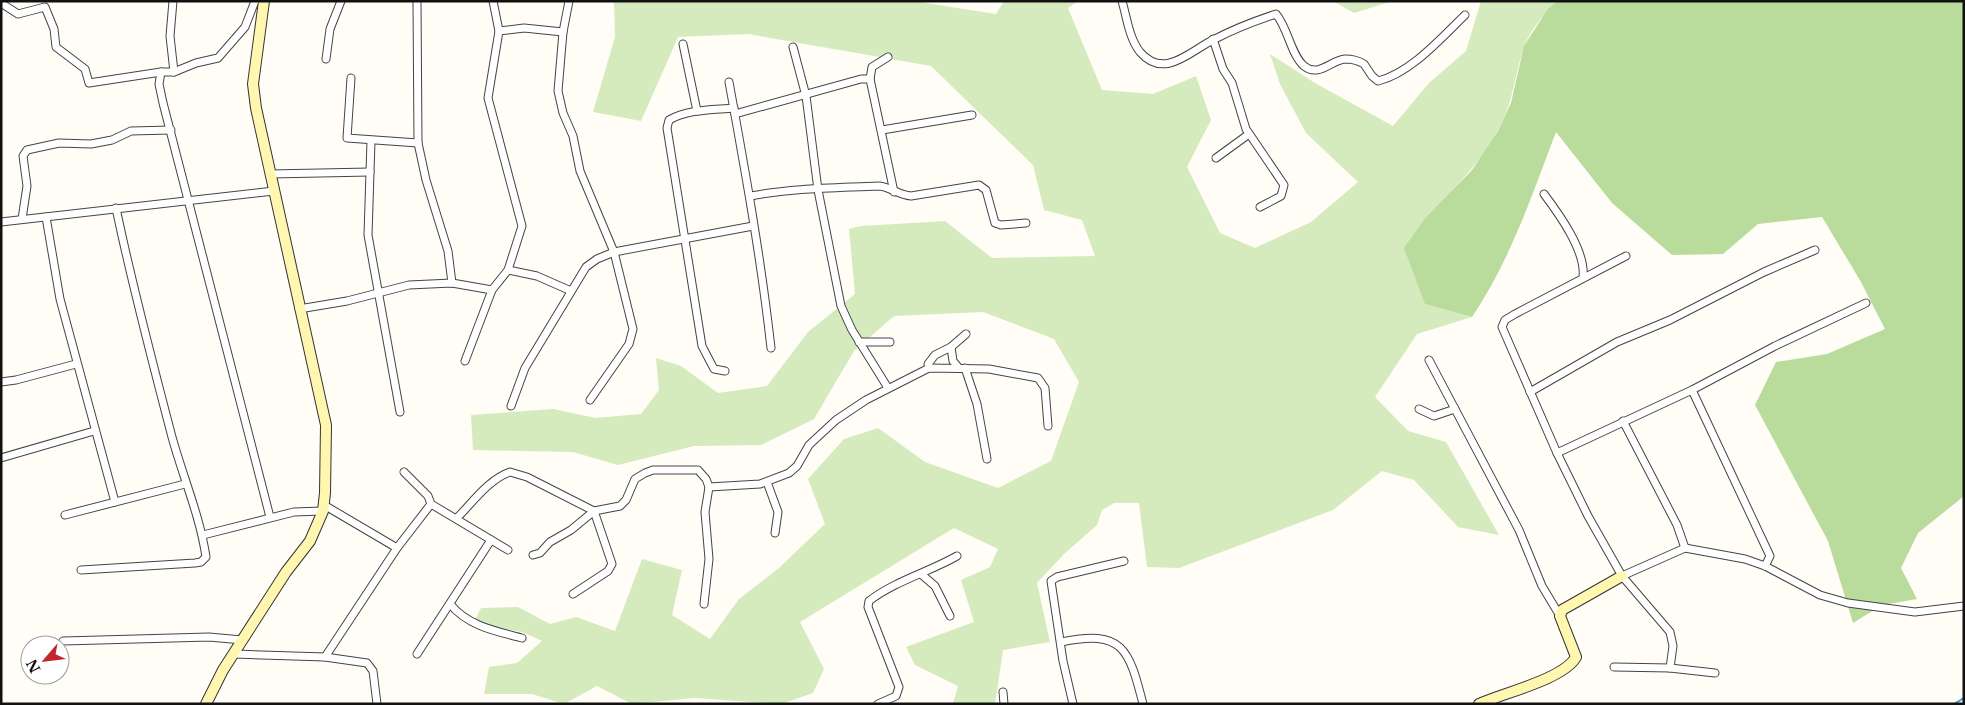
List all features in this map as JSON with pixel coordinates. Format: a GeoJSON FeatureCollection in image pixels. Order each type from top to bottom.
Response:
{"type":"FeatureCollection","features":[{"type":"Feature","properties":{"kind":"street"},"geometry":{"type":"LineString","coordinates":[[173,1],[170,36],[174,72]]}},
{"type":"Feature","properties":{"kind":"street"},"geometry":{"type":"LineString","coordinates":[[1,3],[18,14],[45,7],[54,29],[56,47],[85,69],[89,83],[161,72],[174,72],[196,63],[218,58],[245,27],[255,1]]}},
{"type":"Feature","properties":{"kind":"street"},"geometry":{"type":"LineString","coordinates":[[206,704],[242,640],[286,572],[310,541],[323,508],[328,450],[326,425],[259,131],[253,84],[264,1]]}},
{"type":"Feature","properties":{"kind":"street"},"geometry":{"type":"LineString","coordinates":[[326,59],[330,29],[341,1]]}},
{"type":"Feature","properties":{"kind":"street"},"geometry":{"type":"LineString","coordinates":[[417,1],[418,143],[426,180],[448,251],[452,283]]}},
{"type":"Feature","properties":{"kind":"street"},"geometry":{"type":"LineString","coordinates":[[466,361],[492,290],[508,270],[522,226],[488,98],[499,31],[493,1]]}},
{"type":"Feature","properties":{"kind":"street"},"geometry":{"type":"LineString","coordinates":[[569,1],[563,32],[558,92],[562,109],[573,136],[580,171],[590,199],[614,252],[633,334],[590,400]]}},
{"type":"Feature","properties":{"kind":"street"},"geometry":{"type":"LineString","coordinates":[[1122,1],[1134,44],[1141,53],[1154,62],[1172,62],[1184,58],[1213,40],[1276,14],[1282,21],[1300,61],[1306,67],[1319,70],[1347,59],[1364,64],[1372,76],[1378,80],[1410,64],[1427,52],[1465,15]]}},
{"type":"Feature","properties":{"kind":"street"},"geometry":{"type":"LineString","coordinates":[[499,31],[524,28],[563,32]]}},
{"type":"Feature","properties":{"kind":"street"},"geometry":{"type":"LineString","coordinates":[[1213,40],[1223,69],[1232,83],[1249,134],[1284,185],[1283,193],[1278,199],[1260,207]]}},
{"type":"Feature","properties":{"kind":"street"},"geometry":{"type":"LineString","coordinates":[[683,44],[696,111]]}},
{"type":"Feature","properties":{"kind":"street"},"geometry":{"type":"LineString","coordinates":[[793,47],[806,96],[818,190],[842,306],[859,342],[888,388]]}},
{"type":"Feature","properties":{"kind":"street"},"geometry":{"type":"LineString","coordinates":[[888,57],[872,67],[870,79],[894,192]]}},
{"type":"Feature","properties":{"kind":"street"},"geometry":{"type":"LineString","coordinates":[[161,72],[159,84],[270,517]]}},
{"type":"Feature","properties":{"kind":"street"},"geometry":{"type":"LineString","coordinates":[[351,78],[346,136],[350,140],[418,143]]}},
{"type":"Feature","properties":{"kind":"street"},"geometry":{"type":"LineString","coordinates":[[725,372],[714,369],[702,346],[667,128],[669,120],[696,111],[734,111],[806,96],[861,79],[870,79]]}},
{"type":"Feature","properties":{"kind":"street"},"geometry":{"type":"LineString","coordinates":[[729,82],[751,196],[753,226],[771,348]]}},
{"type":"Feature","properties":{"kind":"street"},"geometry":{"type":"LineString","coordinates":[[882,130],[972,115]]}},
{"type":"Feature","properties":{"kind":"street"},"geometry":{"type":"LineString","coordinates":[[22,219],[27,186],[23,156],[27,150],[59,143],[91,144],[112,140],[131,131],[171,130]]}},
{"type":"Feature","properties":{"kind":"street"},"geometry":{"type":"LineString","coordinates":[[1216,158],[1249,134]]}},
{"type":"Feature","properties":{"kind":"street"},"geometry":{"type":"LineString","coordinates":[[371,141],[367,224],[377,294],[400,412]]}},
{"type":"Feature","properties":{"kind":"street"},"geometry":{"type":"LineString","coordinates":[[270,174],[370,172]]}},
{"type":"Feature","properties":{"kind":"street"},"geometry":{"type":"LineString","coordinates":[[751,196],[789,190],[879,186],[901,196],[911,196],[982,186],[986,190],[995,222],[1001,225],[1026,223]]}},
{"type":"Feature","properties":{"kind":"street"},"geometry":{"type":"LineString","coordinates":[[1,222],[274,191]]}},
{"type":"Feature","properties":{"kind":"street"},"geometry":{"type":"LineString","coordinates":[[1544,194],[1563,219],[1571,236],[1583,265],[1583,277]]}},
{"type":"Feature","properties":{"kind":"street"},"geometry":{"type":"LineString","coordinates":[[81,570],[201,562],[206,557],[203,535],[185,484],[132,280],[116,208]]}},
{"type":"Feature","properties":{"kind":"street"},"geometry":{"type":"LineString","coordinates":[[46,217],[55,277],[76,364],[115,502]]}},
{"type":"Feature","properties":{"kind":"street"},"geometry":{"type":"LineString","coordinates":[[512,406],[525,368],[586,267],[597,259],[614,252],[753,226]]}},
{"type":"Feature","properties":{"kind":"street"},"geometry":{"type":"LineString","coordinates":[[1530,392],[1617,342],[1670,320],[1764,272],[1814,250]]}},
{"type":"Feature","properties":{"kind":"street"},"geometry":{"type":"LineString","coordinates":[[1626,256],[1515,314],[1503,323],[1503,330],[1557,453],[1622,576],[1670,632],[1673,646],[1670,668]]}},
{"type":"Feature","properties":{"kind":"street"},"geometry":{"type":"LineString","coordinates":[[508,270],[537,276],[571,291]]}},
{"type":"Feature","properties":{"kind":"street"},"geometry":{"type":"LineString","coordinates":[[299,309],[377,294],[409,285],[452,283],[492,290]]}},
{"type":"Feature","properties":{"kind":"street"},"geometry":{"type":"LineString","coordinates":[[1557,453],[1692,390],[1775,346],[1866,303]]}},
{"type":"Feature","properties":{"kind":"street"},"geometry":{"type":"LineString","coordinates":[[929,368],[928,364],[932,357],[950,347],[966,334]]}},
{"type":"Feature","properties":{"kind":"street"},"geometry":{"type":"LineString","coordinates":[[859,342],[890,342]]}},
{"type":"Feature","properties":{"kind":"street"},"geometry":{"type":"LineString","coordinates":[[950,347],[956,366],[977,404],[987,459]]}},
{"type":"Feature","properties":{"kind":"street"},"geometry":{"type":"LineString","coordinates":[[1430,360],[1519,530],[1542,586],[1560,616],[1576,657],[1570,666],[1535,683],[1479,704]]}},
{"type":"Feature","properties":{"kind":"street"},"geometry":{"type":"LineString","coordinates":[[1,382],[16,380],[76,364]]}},
{"type":"Feature","properties":{"kind":"street"},"geometry":{"type":"LineString","coordinates":[[708,487],[753,485],[767,482],[794,469],[809,445],[836,420],[888,388],[929,368],[956,366],[989,369],[1042,380],[1048,426]]}},
{"type":"Feature","properties":{"kind":"street"},"geometry":{"type":"LineString","coordinates":[[1692,390],[1770,556],[1765,566]]}},
{"type":"Feature","properties":{"kind":"street"},"geometry":{"type":"LineString","coordinates":[[1419,409],[1434,416],[1455,409]]}},
{"type":"Feature","properties":{"kind":"street"},"geometry":{"type":"LineString","coordinates":[[1623,421],[1677,525],[1685,548]]}},
{"type":"Feature","properties":{"kind":"street"},"geometry":{"type":"LineString","coordinates":[[1,458],[94,430]]}},
{"type":"Feature","properties":{"kind":"street"},"geometry":{"type":"LineString","coordinates":[[533,555],[540,553],[550,542],[572,530],[594,511],[620,506],[626,500],[635,479],[653,470],[698,470],[706,479],[708,487],[705,512],[709,559],[704,604]]}},
{"type":"Feature","properties":{"kind":"street"},"geometry":{"type":"LineString","coordinates":[[404,472],[428,496],[431,504],[458,518],[508,550]]}},
{"type":"Feature","properties":{"kind":"street"},"geometry":{"type":"LineString","coordinates":[[458,518],[481,493],[498,478],[510,472],[527,477],[594,511],[612,564],[608,571],[574,594]]}},
{"type":"Feature","properties":{"kind":"street"},"geometry":{"type":"LineString","coordinates":[[767,482],[778,512],[775,534]]}},
{"type":"Feature","properties":{"kind":"street"},"geometry":{"type":"LineString","coordinates":[[65,515],[185,484]]}},
{"type":"Feature","properties":{"kind":"street"},"geometry":{"type":"LineString","coordinates":[[326,657],[396,548],[431,504]]}},
{"type":"Feature","properties":{"kind":"street"},"geometry":{"type":"LineString","coordinates":[[203,535],[270,517],[323,508],[396,548]]}},
{"type":"Feature","properties":{"kind":"street"},"geometry":{"type":"LineString","coordinates":[[417,654],[491,540]]}},
{"type":"Feature","properties":{"kind":"street"},"geometry":{"type":"LineString","coordinates":[[1560,616],[1562,610],[1622,576],[1685,548],[1745,559],[1765,566],[1820,595],[1863,607],[1915,612],[1964,606]]}},
{"type":"Feature","properties":{"kind":"street"},"geometry":{"type":"LineString","coordinates":[[878,704],[896,696],[899,688],[867,604],[872,599],[931,571],[957,556]]}},
{"type":"Feature","properties":{"kind":"street"},"geometry":{"type":"LineString","coordinates":[[1073,704],[1051,581],[1057,577],[1124,561]]}},
{"type":"Feature","properties":{"kind":"street"},"geometry":{"type":"LineString","coordinates":[[931,571],[932,582],[950,616]]}},
{"type":"Feature","properties":{"kind":"street"},"geometry":{"type":"LineString","coordinates":[[922,574],[932,582]]}},
{"type":"Feature","properties":{"kind":"street"},"geometry":{"type":"LineString","coordinates":[[450,604],[459,614],[484,628],[522,638]]}},
{"type":"Feature","properties":{"kind":"street"},"geometry":{"type":"LineString","coordinates":[[70,641],[209,637],[242,640]]}},
{"type":"Feature","properties":{"kind":"street"},"geometry":{"type":"LineString","coordinates":[[1061,642],[1091,638],[1109,639],[1115,643],[1130,660],[1143,704]]}},
{"type":"Feature","properties":{"kind":"street"},"geometry":{"type":"LineString","coordinates":[[234,654],[326,657],[369,665],[375,677],[377,704]]}},
{"type":"Feature","properties":{"kind":"street"},"geometry":{"type":"LineString","coordinates":[[1614,667],[1670,668],[1715,673]]}},
{"type":"Feature","properties":{"kind":"street"},"geometry":{"type":"LineString","coordinates":[[1003,692],[1004,704]]}},
{"type":"Feature","properties":{"kind":"green space"},"geometry":{"type":"Polygon","coordinates":[[[614,1],[913,1],[996,14],[1004,1],[1078,1],[1068,8],[1102,90],[1153,94],[1196,76],[1211,120],[1187,167],[1220,233],[1255,248],[1311,222],[1358,182],[1306,133],[1280,84],[1270,54],[1315,83],[1393,126],[1429,83],[1466,51],[1481,1],[1557,1],[1547,11],[1526,42],[1507,111],[1490,144],[1464,177],[1426,217],[1425,304],[1472,317],[1417,334],[1375,397],[1408,431],[1446,442],[1499,535],[1458,527],[1414,480],[1382,471],[1333,510],[1179,568],[1147,567],[1139,503],[1114,503],[1102,510],[1097,525],[1064,554],[1037,583],[1050,642],[1003,650],[995,704],[953,704],[958,686],[915,665],[906,647],[974,622],[961,580],[990,567],[998,549],[954,528],[800,622],[824,669],[813,693],[781,704],[694,698],[632,704],[597,686],[564,704],[532,694],[484,694],[489,667],[517,663],[542,641],[522,632],[473,624],[481,608],[518,607],[550,624],[576,617],[615,631],[642,559],[682,570],[672,615],[710,639],[739,599],[779,568],[825,524],[808,479],[844,439],[878,428],[925,462],[998,488],[1051,461],[1079,382],[1054,339],[983,312],[894,316],[854,351],[814,419],[761,445],[694,446],[618,465],[573,452],[473,450],[471,415],[553,409],[596,418],[641,414],[659,390],[656,358],[681,366],[718,393],[767,386],[808,332],[855,294],[849,229],[861,226],[945,221],[992,258],[1095,256],[1082,220],[1044,210],[1033,165],[931,66],[748,34],[678,37],[641,121],[593,112],[615,37],[614,1]]]}},
{"type":"Feature","properties":{"kind":"green space"},"geometry":{"type":"Polygon","coordinates":[[[1333,1],[1393,1],[1354,13],[1333,1]]]}},
{"type":"Feature","properties":{"kind":"green space"},"geometry":{"type":"Polygon","coordinates":[[[1557,1],[1964,1],[1964,496],[1918,533],[1901,568],[1917,599],[1882,605],[1853,623],[1828,541],[1755,405],[1776,362],[1827,354],[1885,329],[1861,282],[1822,217],[1758,224],[1723,254],[1672,255],[1612,203],[1556,132],[1509,250],[1486,296],[1472,317],[1425,304],[1404,248],[1426,217],[1472,170],[1498,131],[1511,103],[1524,46],[1547,10],[1557,1]]]}},
{"type":"Feature","properties":{"kind":"waterway"},"geometry":{"type":"LineString","coordinates":[[1954,704],[1964,698]]}}]}
